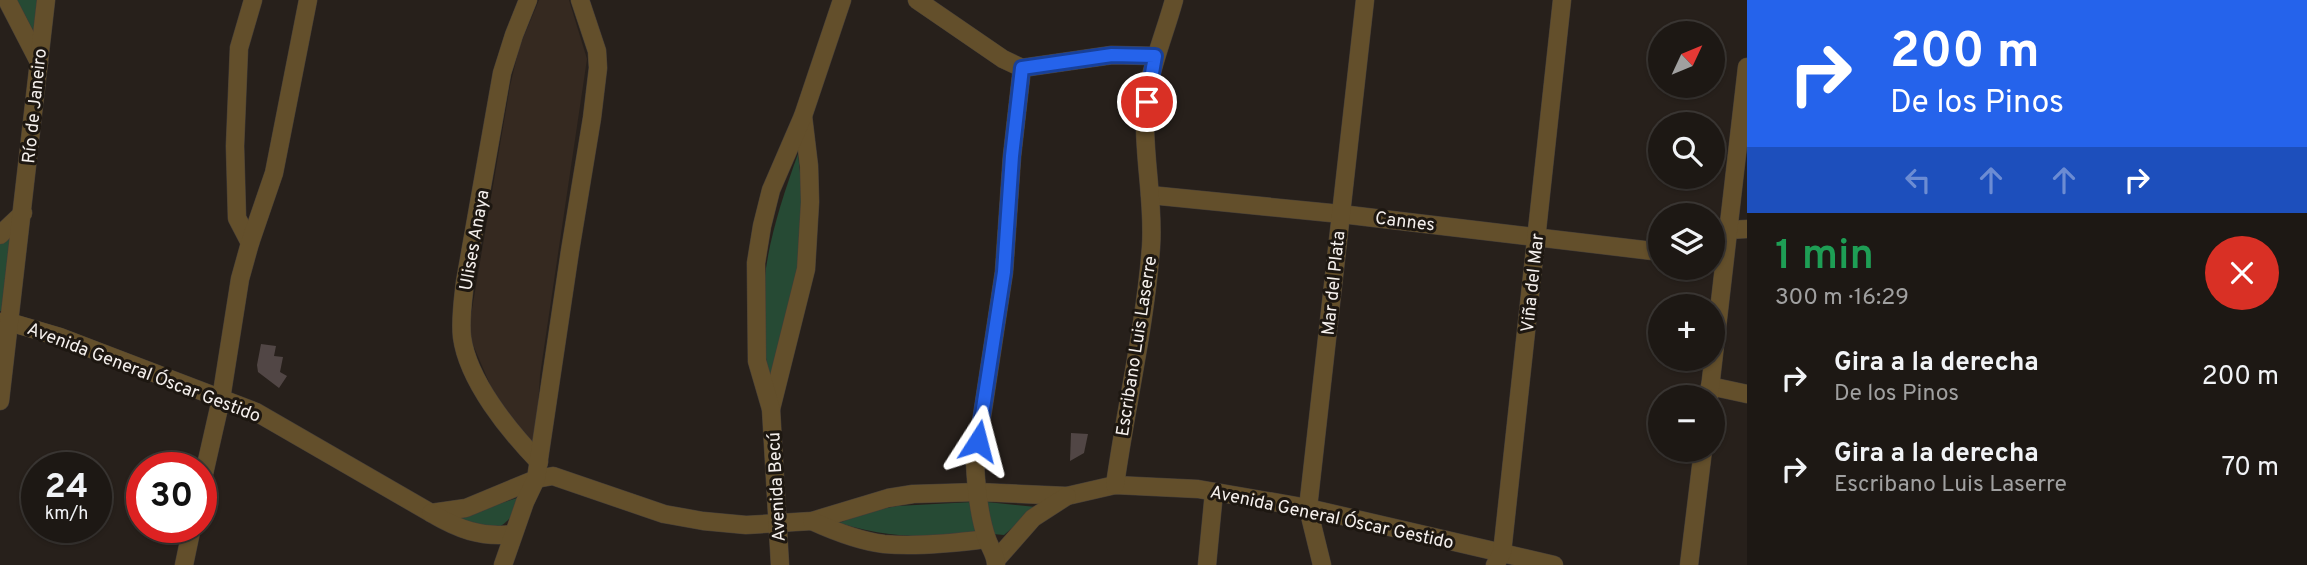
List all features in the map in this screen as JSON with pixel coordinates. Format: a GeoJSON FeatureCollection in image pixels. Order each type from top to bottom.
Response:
{"type":"FeatureCollection","features":[{"type":"Feature","properties":{"kind":"street"},"geometry":{"type":"LineString","coordinates":[[7,0],[39,62]]}},
{"type":"Feature","properties":{"kind":"street","name":"Río de Janeiro"},"geometry":{"type":"LineString","coordinates":[[0,401],[4,322],[23,213],[46,0]]}},
{"type":"Feature","properties":{"kind":"street"},"geometry":{"type":"LineString","coordinates":[[250,243],[237,218],[235,146],[239,48],[253,0]]}},
{"type":"Feature","properties":{"kind":"street"},"geometry":{"type":"LineString","coordinates":[[209,452],[221,399],[240,279],[274,173],[309,0]]}},
{"type":"Feature","properties":{"kind":"street","name":"Ulises Anaya"},"geometry":{"type":"LineString","coordinates":[[528,0],[502,74],[465,282],[462,338],[471,364],[494,407],[537,470]]}},
{"type":"Feature","properties":{"kind":"street"},"geometry":{"type":"LineString","coordinates":[[503,565],[537,470],[592,118],[598,68],[597,51],[580,0]]}},
{"type":"Feature","properties":{"kind":"street"},"geometry":{"type":"LineString","coordinates":[[771,409],[757,361],[755,263],[771,190],[803,116],[842,0]]}},
{"type":"Feature","properties":{"kind":"street"},"geometry":{"type":"LineString","coordinates":[[917,0],[1003,59],[1022,68],[1112,55],[1155,56]]}},
{"type":"Feature","properties":{"kind":"street","name":"Escribano Luis Laserre"},"geometry":{"type":"LineString","coordinates":[[1115,485],[1146,303],[1152,223],[1145,122],[1149,82],[1174,0]]}},
{"type":"Feature","properties":{"kind":"street","name":"Mar del Plata"},"geometry":{"type":"LineString","coordinates":[[1322,565],[1308,508],[1365,0]]}},
{"type":"Feature","properties":{"kind":"street","name":"Viña del Mar"},"geometry":{"type":"LineString","coordinates":[[1499,559],[1538,237],[1562,0]]}},
{"type":"Feature","properties":{"kind":"street"},"geometry":{"type":"LineString","coordinates":[[1725,240],[1747,67]]}},
{"type":"Feature","properties":{"kind":"street"},"geometry":{"type":"LineString","coordinates":[[996,562],[986,539],[975,462],[1004,272],[1012,156],[1022,68]]}},
{"type":"Feature","properties":{"kind":"street"},"geometry":{"type":"LineString","coordinates":[[771,409],[806,269],[810,202],[803,116]]}},
{"type":"Feature","properties":{"kind":"street","name":"Cannes"},"geometry":{"type":"LineString","coordinates":[[1150,195],[1341,214],[1648,250]]}},
{"type":"Feature","properties":{"kind":"street"},"geometry":{"type":"LineString","coordinates":[[0,235],[23,213]]}},
{"type":"Feature","properties":{"kind":"street"},"geometry":{"type":"LineString","coordinates":[[1728,230],[1747,229]]}},
{"type":"Feature","properties":{"kind":"street"},"geometry":{"type":"LineString","coordinates":[[1710,385],[1717,280]]}},
{"type":"Feature","properties":{"kind":"street","name":"Avenida General Óscar Gestido"},"geometry":{"type":"LineString","coordinates":[[4,322],[60,337],[256,412],[458,528],[499,536],[513,534]]}},
{"type":"Feature","properties":{"kind":"street"},"geometry":{"type":"LineString","coordinates":[[1725,393],[1747,394]]}},
{"type":"Feature","properties":{"kind":"street","name":"Avenida Becú"},"geometry":{"type":"LineString","coordinates":[[771,409],[780,565]]}},
{"type":"Feature","properties":{"kind":"street"},"geometry":{"type":"LineString","coordinates":[[1689,565],[1702,462]]}},
{"type":"Feature","properties":{"kind":"street","name":"Avenida General Óscar Gestido"},"geometry":{"type":"LineString","coordinates":[[431,513],[466,508],[537,470],[634,506],[677,517],[746,525],[812,521],[888,498],[913,494],[978,492],[1067,496],[1115,485],[1150,486],[1214,492],[1308,508],[1499,559],[1554,565]]}},
{"type":"Feature","properties":{"kind":"street"},"geometry":{"type":"LineString","coordinates":[[1207,565],[1214,492]]}},
{"type":"Feature","properties":{"kind":"street","name":"Avenida General Óscar Gestido"},"geometry":{"type":"LineString","coordinates":[[996,562],[1033,518],[1067,496]]}},
{"type":"Feature","properties":{"kind":"street","name":"Avenida General Óscar Gestido"},"geometry":{"type":"LineString","coordinates":[[812,521],[834,531],[883,544],[986,539]]}},
{"type":"Feature","properties":{"kind":"street"},"geometry":{"type":"LineString","coordinates":[[184,565],[189,543]]}},
{"type":"Feature","properties":{"kind":"shaded area"},"geometry":{"type":"Polygon","coordinates":[[[539,0],[569,0],[587,59],[540,375],[536,439],[529,444],[491,387],[471,340],[470,321],[510,86],[519,48],[539,0]]]}},
{"type":"Feature","properties":{"kind":"green space"},"geometry":{"type":"Polygon","coordinates":[[[16,0],[37,0],[34,32],[19,4],[16,0]]]}},
{"type":"Feature","properties":{"kind":"green space"},"geometry":{"type":"Polygon","coordinates":[[[798,154],[803,200],[800,256],[771,384],[763,323],[766,267],[771,240],[798,154]]]}},
{"type":"Feature","properties":{"kind":"green space"},"geometry":{"type":"Polygon","coordinates":[[[7,237],[13,237],[5,311],[0,311],[0,244],[7,237]]]}},
{"type":"Feature","properties":{"kind":"green space"},"geometry":{"type":"Polygon","coordinates":[[[517,498],[513,513],[506,522],[496,528],[483,528],[458,521],[460,517],[517,498]]]}},
{"type":"Feature","properties":{"kind":"green space"},"geometry":{"type":"Polygon","coordinates":[[[973,502],[980,527],[972,536],[889,534],[839,523],[866,512],[897,506],[973,502]]]}},
{"type":"Feature","properties":{"kind":"green space"},"geometry":{"type":"Polygon","coordinates":[[[987,502],[1036,507],[1004,535],[993,534],[987,502]]]}},
{"type":"Feature","properties":{"kind":"building"},"geometry":{"type":"Polygon","coordinates":[[[261,344],[276,346],[274,356],[283,357],[280,372],[287,376],[279,388],[258,372],[261,344]]]}},
{"type":"Feature","properties":{"kind":"building"},"geometry":{"type":"Polygon","coordinates":[[[1071,433],[1088,434],[1084,453],[1070,461],[1071,433]]]}},
{"type":"Feature","properties":{"kind":"route"},"geometry":{"type":"LineString","coordinates":[[978,441],[1004,272],[1012,156],[1022,68],[1112,55],[1155,56],[1147,102]]}}]}
